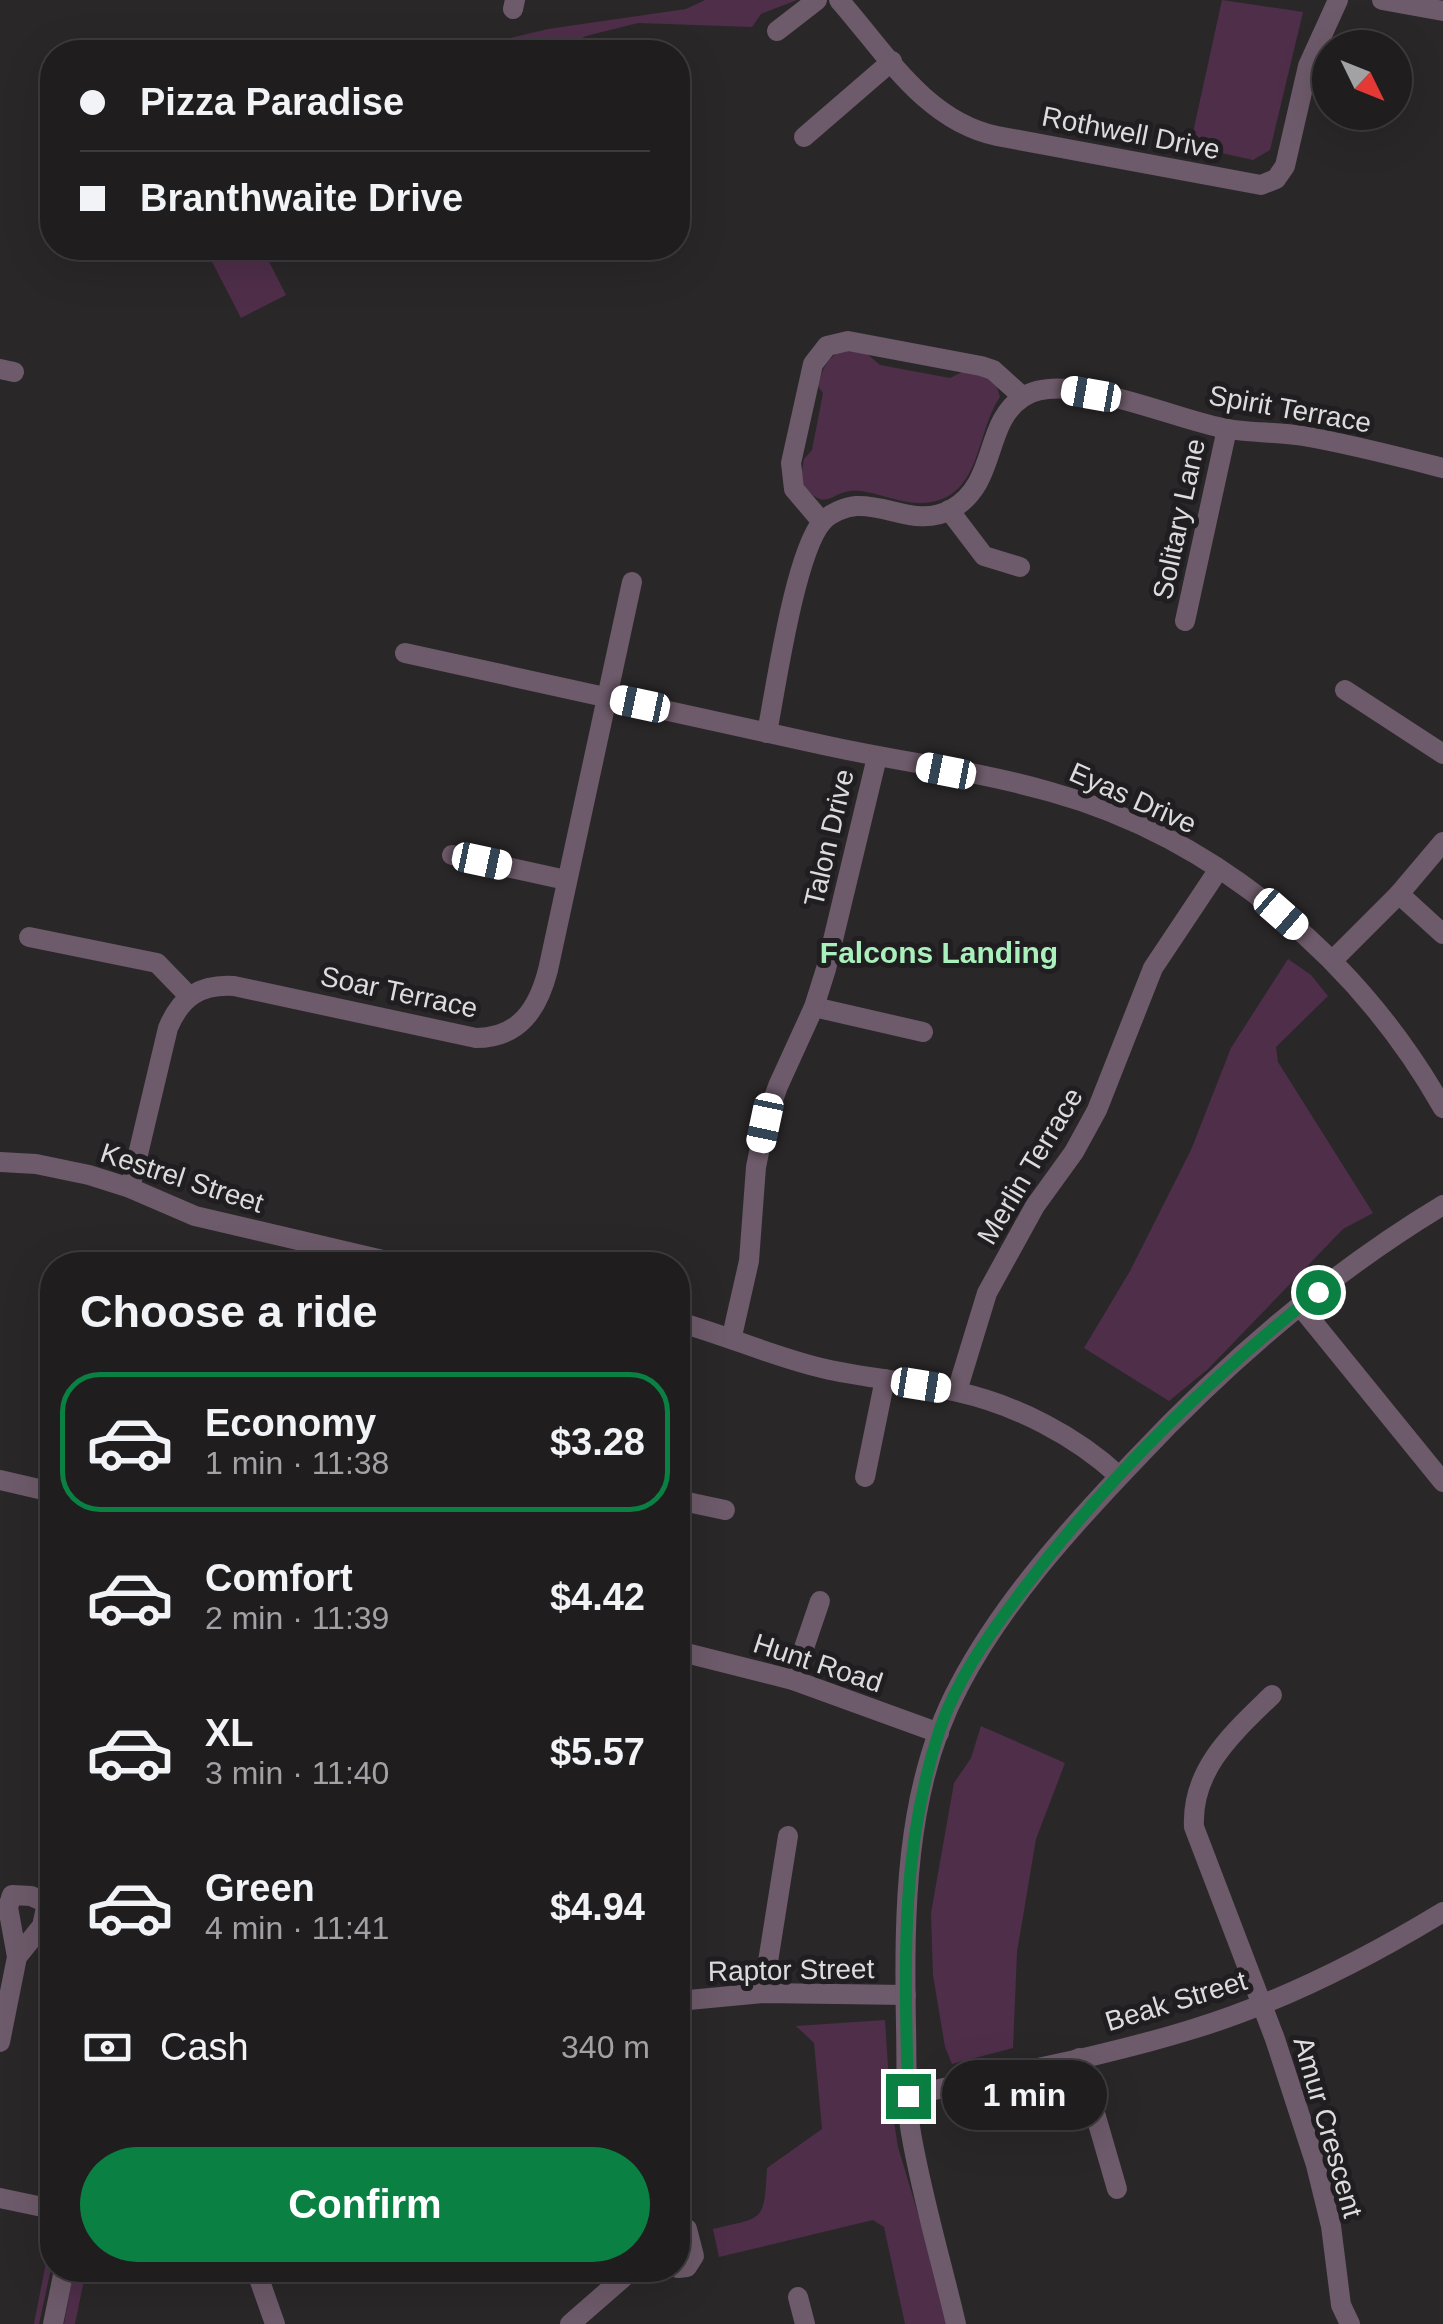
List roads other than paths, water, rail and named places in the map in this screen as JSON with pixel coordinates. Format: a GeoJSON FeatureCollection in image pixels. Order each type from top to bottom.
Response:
{"type":"FeatureCollection","features":[{"type":"Feature","properties":{"kind":"street"},"geometry":{"type":"LineString","coordinates":[[777,31],[817,0]]}},
{"type":"Feature","properties":{"kind":"street","name":"Rothwell Drive"},"geometry":{"type":"LineString","coordinates":[[839,0],[932,105],[970,130],[1261,185],[1276,179],[1285,166],[1308,66],[1338,0]]}},
{"type":"Feature","properties":{"kind":"street"},"geometry":{"type":"LineString","coordinates":[[1382,0],[1443,12]]}},
{"type":"Feature","properties":{"kind":"street"},"geometry":{"type":"LineString","coordinates":[[804,137],[892,61]]}},
{"type":"Feature","properties":{"kind":"street"},"geometry":{"type":"LineString","coordinates":[[767,733],[805,553],[822,522],[853,506],[909,517],[950,510],[982,477],[996,431],[1023,396],[994,370],[981,366],[848,341],[827,346],[813,364],[791,463],[794,489],[822,522]]}},
{"type":"Feature","properties":{"kind":"street","name":"Spirit Terrace"},"geometry":{"type":"LineString","coordinates":[[1023,396],[1046,389],[1064,390],[1147,404],[1200,424],[1298,435],[1443,468]]}},
{"type":"Feature","properties":{"kind":"street","name":"Solitary Lane"},"geometry":{"type":"LineString","coordinates":[[1185,621],[1227,429]]}},
{"type":"Feature","properties":{"kind":"street"},"geometry":{"type":"LineString","coordinates":[[950,510],[984,556],[1020,566]]}},
{"type":"Feature","properties":{"kind":"street","name":"Soar Terrace"},"geometry":{"type":"LineString","coordinates":[[189,996],[216,985],[234,986],[462,1035],[493,1038],[509,1032],[534,1009],[548,970],[632,582]]}},
{"type":"Feature","properties":{"kind":"street","name":"Eyas Drive"},"geometry":{"type":"LineString","coordinates":[[405,653],[876,757],[1050,791],[1125,819],[1219,869],[1281,914],[1332,961],[1387,1023],[1443,1108]]}},
{"type":"Feature","properties":{"kind":"street"},"geometry":{"type":"LineString","coordinates":[[1346,690],[1443,754]]}},
{"type":"Feature","properties":{"kind":"street","name":"Talon Drive"},"geometry":{"type":"LineString","coordinates":[[732,1336],[749,1261],[756,1167],[765,1123],[814,1006],[876,757]]}},
{"type":"Feature","properties":{"kind":"street"},"geometry":{"type":"LineString","coordinates":[[1332,961],[1399,894],[1443,842]]}},
{"type":"Feature","properties":{"kind":"street"},"geometry":{"type":"LineString","coordinates":[[452,855],[566,880]]}},
{"type":"Feature","properties":{"kind":"street","name":"Merlin Terrace"},"geometry":{"type":"LineString","coordinates":[[957,1391],[987,1294],[1034,1206],[1074,1152],[1097,1110],[1154,968],[1219,869]]}},
{"type":"Feature","properties":{"kind":"street"},"geometry":{"type":"LineString","coordinates":[[1399,894],[1443,934]]}},
{"type":"Feature","properties":{"kind":"street"},"geometry":{"type":"LineString","coordinates":[[30,937],[157,964],[189,996],[168,1028],[130,1188]]}},
{"type":"Feature","properties":{"kind":"street"},"geometry":{"type":"LineString","coordinates":[[814,1006],[923,1032]]}},
{"type":"Feature","properties":{"kind":"street","name":"Kestrel Street"},"geometry":{"type":"LineString","coordinates":[[0,1162],[54,1168],[130,1188],[196,1216],[346,1252]]}},
{"type":"Feature","properties":{"kind":"street"},"geometry":{"type":"LineString","coordinates":[[956,2324],[910,2129],[904,1933],[908,1878],[920,1808],[939,1733],[959,1686],[1002,1619],[1053,1552],[1159,1434],[1300,1306],[1443,1205]]}},
{"type":"Feature","properties":{"kind":"street"},"geometry":{"type":"LineString","coordinates":[[1300,1306],[1443,1482]]}},
{"type":"Feature","properties":{"kind":"street"},"geometry":{"type":"LineString","coordinates":[[690,1325],[732,1336],[781,1357],[957,1391],[1001,1406],[1066,1436],[1119,1476]]}},
{"type":"Feature","properties":{"kind":"street"},"geometry":{"type":"LineString","coordinates":[[864,1477],[885,1379]]}},
{"type":"Feature","properties":{"kind":"street"},"geometry":{"type":"LineString","coordinates":[[0,1480],[40,1489]]}},
{"type":"Feature","properties":{"kind":"street"},"geometry":{"type":"LineString","coordinates":[[690,1503],[725,1510]]}},
{"type":"Feature","properties":{"kind":"street"},"geometry":{"type":"LineString","coordinates":[[793,1680],[820,1601]]}},
{"type":"Feature","properties":{"kind":"street","name":"Hunt Road"},"geometry":{"type":"LineString","coordinates":[[690,1654],[793,1680],[939,1733]]}},
{"type":"Feature","properties":{"kind":"street","name":"Amur Crescent"},"geometry":{"type":"LineString","coordinates":[[1272,1695],[1214,1756],[1192,1804],[1194,1826],[1316,2165],[1342,2305],[1350,2324]]}},
{"type":"Feature","properties":{"kind":"street"},"geometry":{"type":"LineString","coordinates":[[763,1993],[788,1836]]}},
{"type":"Feature","properties":{"kind":"street","name":"Beak Street"},"geometry":{"type":"LineString","coordinates":[[908,2096],[1193,2029],[1261,2005],[1340,1970],[1443,1912]]}},
{"type":"Feature","properties":{"kind":"street"},"geometry":{"type":"LineString","coordinates":[[0,2042],[17,1957]]}},
{"type":"Feature","properties":{"kind":"street","name":"Raptor Street"},"geometry":{"type":"LineString","coordinates":[[690,2001],[763,1993],[906,1995]]}},
{"type":"Feature","properties":{"kind":"street"},"geometry":{"type":"LineString","coordinates":[[1079,2058],[1117,2189]]}},
{"type":"Feature","properties":{"kind":"street"},"geometry":{"type":"LineString","coordinates":[[0,2198],[40,2206]]}},
{"type":"Feature","properties":{"kind":"street"},"geometry":{"type":"LineString","coordinates":[[690,2239],[694,2256],[690,2262]]}},
{"type":"Feature","properties":{"kind":"street"},"geometry":{"type":"LineString","coordinates":[[52,2324],[61,2282]]}},
{"type":"Feature","properties":{"kind":"street"},"geometry":{"type":"LineString","coordinates":[[260,2282],[276,2324]]}},
{"type":"Feature","properties":{"kind":"street"},"geometry":{"type":"LineString","coordinates":[[570,2324],[617,2282]]}},
{"type":"Feature","properties":{"kind":"street"},"geometry":{"type":"LineString","coordinates":[[798,2297],[805,2324]]}},
{"type":"Feature","properties":{"kind":"district","name":"Falcons Landing"},"geometry":{"type":"Point","coordinates":[939,952]}}]}
